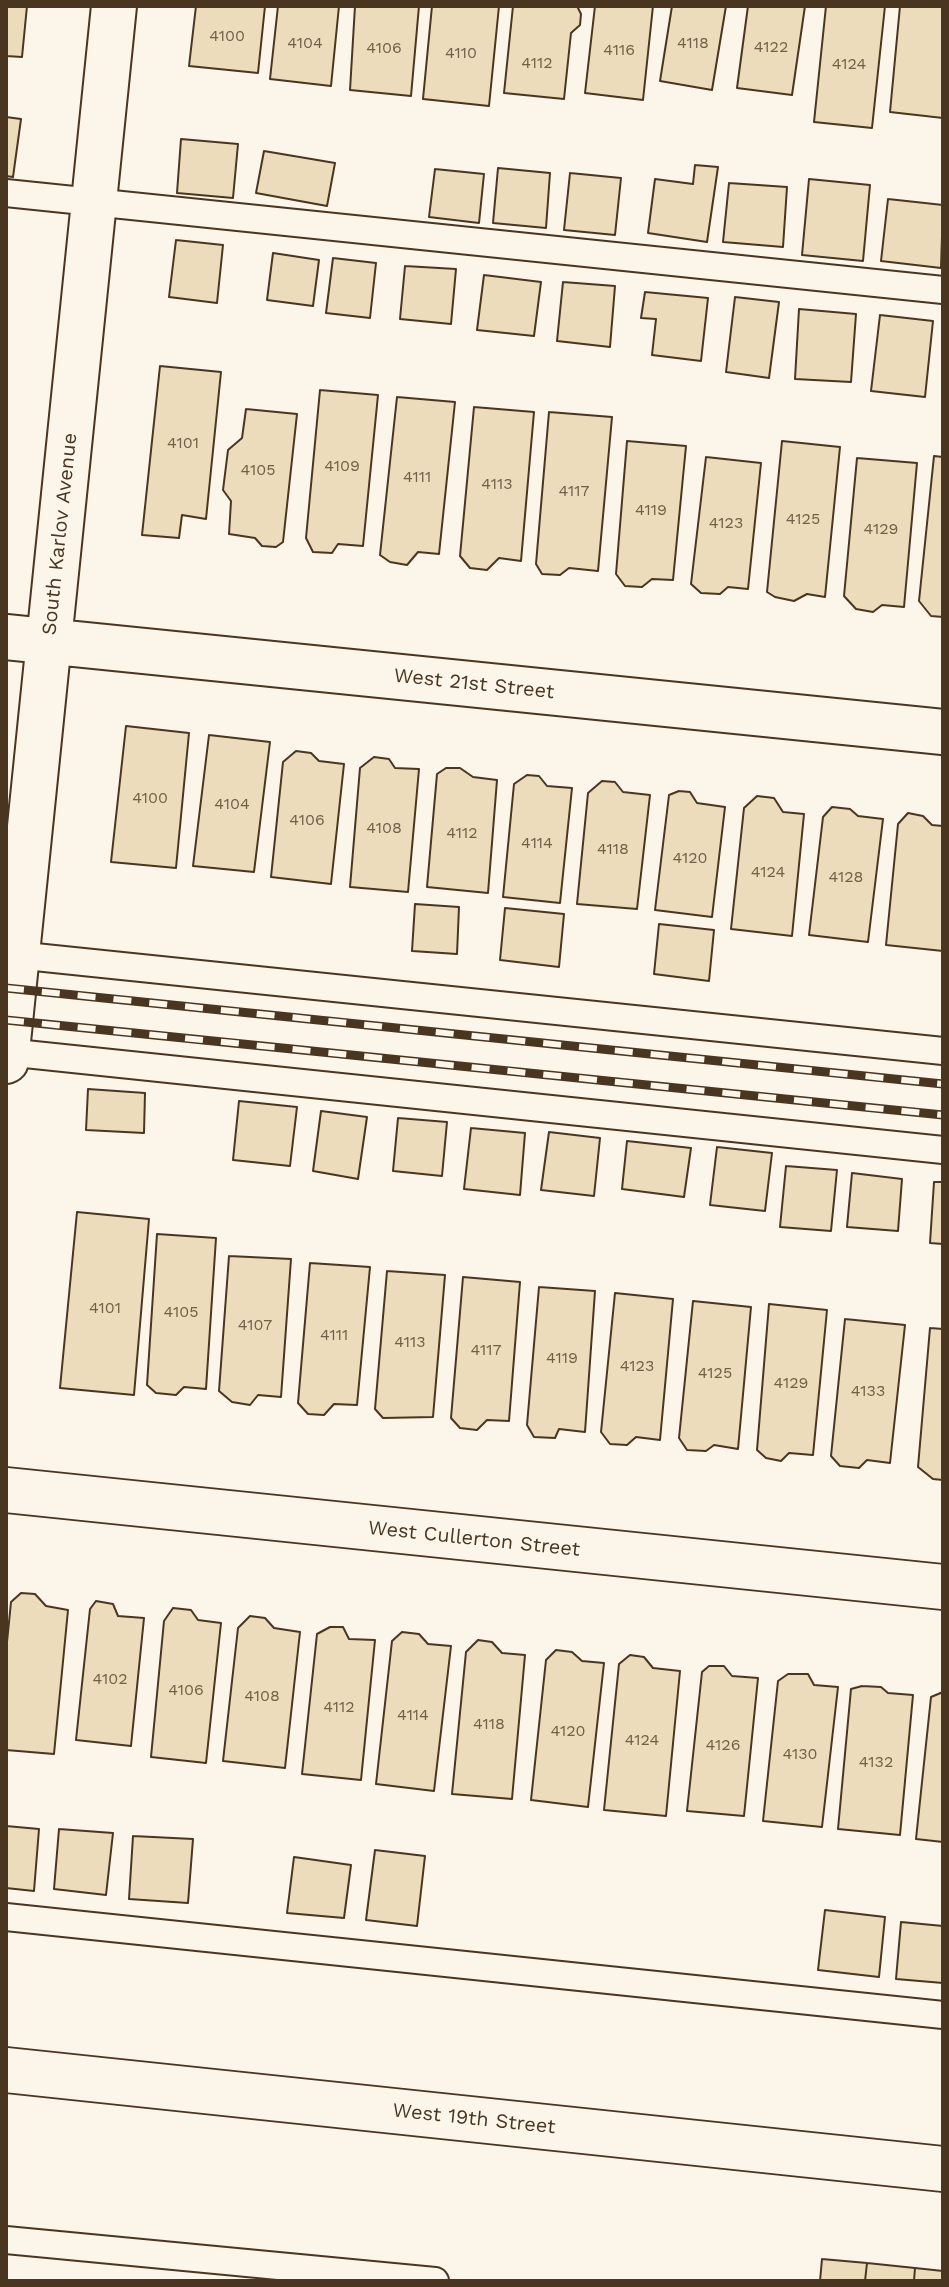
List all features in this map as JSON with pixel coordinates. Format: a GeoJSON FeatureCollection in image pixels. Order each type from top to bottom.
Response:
{"type":"FeatureCollection","features":[{"type":"Feature","properties":{"kind":"street","name":"South Karlov Avenue"},"geometry":{"type":"LineString","coordinates":[[6,1061],[11,955],[49,641],[114,6]]}},
{"type":"Feature","properties":{"kind":"street","name":"West 21st Street"},"geometry":{"type":"LineString","coordinates":[[6,637],[943,732]]}},
{"type":"Feature","properties":{"kind":"street","name":"West Cullerton Street"},"geometry":{"type":"LineString","coordinates":[[6,1490],[943,1587]]}},
{"type":"Feature","properties":{"kind":"street","name":"West 19th Street"},"geometry":{"type":"LineString","coordinates":[[6,2070],[943,2169]]}},
{"type":"Feature","properties":{"kind":"lane"},"geometry":{"type":"LineString","coordinates":[[6,193],[943,290]]}},
{"type":"Feature","properties":{"kind":"lane"},"geometry":{"type":"LineString","coordinates":[[11,955],[943,1051]]}},
{"type":"Feature","properties":{"kind":"lane"},"geometry":{"type":"LineString","coordinates":[[6,1052],[943,1150]]}},
{"type":"Feature","properties":{"kind":"lane"},"geometry":{"type":"LineString","coordinates":[[6,1917],[943,2015]]}},
{"type":"Feature","properties":{"kind":"lane"},"geometry":{"type":"LineString","coordinates":[[6,2240],[435,2281]]}},
{"type":"Feature","properties":{"kind":"building"},"geometry":{"type":"Polygon","coordinates":[[[6,6],[27,6],[22,57],[6,56],[6,6]]]}},
{"type":"Feature","properties":{"kind":"building"},"geometry":{"type":"Polygon","coordinates":[[[196,6],[265,6],[258,73],[189,66],[196,6]]]}},
{"type":"Feature","properties":{"kind":"building"},"geometry":{"type":"Polygon","coordinates":[[[278,6],[339,6],[331,86],[270,79],[278,6]]]}},
{"type":"Feature","properties":{"kind":"building"},"geometry":{"type":"Polygon","coordinates":[[[355,6],[419,6],[411,96],[350,90],[355,6]]]}},
{"type":"Feature","properties":{"kind":"building"},"geometry":{"type":"Polygon","coordinates":[[[432,6],[499,6],[489,106],[423,99],[432,6]]]}},
{"type":"Feature","properties":{"kind":"building"},"geometry":{"type":"Polygon","coordinates":[[[513,6],[577,6],[581,14],[580,25],[571,33],[564,99],[504,93],[513,6]]]}},
{"type":"Feature","properties":{"kind":"building"},"geometry":{"type":"Polygon","coordinates":[[[595,6],[653,6],[643,100],[585,93],[595,6]]]}},
{"type":"Feature","properties":{"kind":"building"},"geometry":{"type":"Polygon","coordinates":[[[672,6],[726,6],[712,90],[660,81],[672,6]]]}},
{"type":"Feature","properties":{"kind":"building"},"geometry":{"type":"Polygon","coordinates":[[[748,6],[805,6],[792,95],[737,88],[748,6]]]}},
{"type":"Feature","properties":{"kind":"building"},"geometry":{"type":"Polygon","coordinates":[[[826,6],[885,6],[872,128],[814,122],[826,6]]]}},
{"type":"Feature","properties":{"kind":"building"},"geometry":{"type":"Polygon","coordinates":[[[900,6],[943,6],[943,118],[890,112],[900,6]]]}},
{"type":"Feature","properties":{"kind":"building"},"geometry":{"type":"Polygon","coordinates":[[[6,117],[21,119],[13,177],[6,176],[6,117]]]}},
{"type":"Feature","properties":{"kind":"building"},"geometry":{"type":"Polygon","coordinates":[[[181,139],[238,144],[233,198],[177,193],[181,139]]]}},
{"type":"Feature","properties":{"kind":"building"},"geometry":{"type":"Polygon","coordinates":[[[264,151],[335,163],[327,206],[256,193],[264,151]]]}},
{"type":"Feature","properties":{"kind":"building"},"geometry":{"type":"Polygon","coordinates":[[[695,165],[718,167],[707,242],[648,233],[655,179],[693,184],[695,165]]]}},
{"type":"Feature","properties":{"kind":"building"},"geometry":{"type":"Polygon","coordinates":[[[498,168],[550,173],[546,228],[493,223],[498,168]]]}},
{"type":"Feature","properties":{"kind":"building"},"geometry":{"type":"Polygon","coordinates":[[[435,169],[484,174],[479,223],[429,217],[435,169]]]}},
{"type":"Feature","properties":{"kind":"building"},"geometry":{"type":"Polygon","coordinates":[[[570,173],[621,178],[615,235],[564,230],[570,173]]]}},
{"type":"Feature","properties":{"kind":"building"},"geometry":{"type":"Polygon","coordinates":[[[809,179],[870,185],[863,261],[802,255],[809,179]]]}},
{"type":"Feature","properties":{"kind":"building"},"geometry":{"type":"Polygon","coordinates":[[[729,183],[787,187],[783,247],[723,242],[729,183]]]}},
{"type":"Feature","properties":{"kind":"building"},"geometry":{"type":"Polygon","coordinates":[[[888,199],[943,205],[941,268],[881,261],[888,199]]]}},
{"type":"Feature","properties":{"kind":"building"},"geometry":{"type":"Polygon","coordinates":[[[176,240],[223,245],[217,303],[169,297],[176,240]]]}},
{"type":"Feature","properties":{"kind":"building"},"geometry":{"type":"Polygon","coordinates":[[[273,253],[319,260],[313,306],[267,300],[273,253]]]}},
{"type":"Feature","properties":{"kind":"building"},"geometry":{"type":"Polygon","coordinates":[[[333,258],[376,263],[370,318],[326,313],[333,258]]]}},
{"type":"Feature","properties":{"kind":"building"},"geometry":{"type":"Polygon","coordinates":[[[405,266],[456,269],[451,324],[400,319],[405,266]]]}},
{"type":"Feature","properties":{"kind":"building"},"geometry":{"type":"Polygon","coordinates":[[[484,275],[541,282],[534,336],[477,330],[484,275]]]}},
{"type":"Feature","properties":{"kind":"building"},"geometry":{"type":"Polygon","coordinates":[[[563,282],[615,286],[610,347],[557,341],[563,282]]]}},
{"type":"Feature","properties":{"kind":"building"},"geometry":{"type":"Polygon","coordinates":[[[645,292],[708,298],[701,361],[652,355],[656,319],[641,318],[645,292]]]}},
{"type":"Feature","properties":{"kind":"building"},"geometry":{"type":"Polygon","coordinates":[[[735,297],[779,302],[769,378],[726,372],[735,297]]]}},
{"type":"Feature","properties":{"kind":"building"},"geometry":{"type":"Polygon","coordinates":[[[799,309],[856,314],[851,382],[795,379],[799,309]]]}},
{"type":"Feature","properties":{"kind":"building"},"geometry":{"type":"Polygon","coordinates":[[[880,315],[933,321],[925,397],[871,391],[880,315]]]}},
{"type":"Feature","properties":{"kind":"building"},"geometry":{"type":"Polygon","coordinates":[[[160,366],[221,372],[206,519],[182,515],[179,538],[142,535],[160,366]]]}},
{"type":"Feature","properties":{"kind":"building"},"geometry":{"type":"Polygon","coordinates":[[[320,390],[378,395],[363,546],[338,544],[332,553],[313,552],[306,538],[320,390]]]}},
{"type":"Feature","properties":{"kind":"building"},"geometry":{"type":"Polygon","coordinates":[[[397,397],[455,402],[439,554],[418,552],[407,565],[390,562],[380,555],[397,397]]]}},
{"type":"Feature","properties":{"kind":"building"},"geometry":{"type":"Polygon","coordinates":[[[474,407],[534,412],[521,561],[499,558],[487,570],[470,568],[460,556],[474,407]]]}},
{"type":"Feature","properties":{"kind":"building"},"geometry":{"type":"Polygon","coordinates":[[[246,409],[297,414],[283,542],[276,547],[262,546],[255,538],[229,534],[231,501],[223,490],[228,450],[242,438],[246,409]]]}},
{"type":"Feature","properties":{"kind":"building"},"geometry":{"type":"Polygon","coordinates":[[[549,412],[612,417],[598,571],[569,568],[560,575],[542,574],[536,564],[549,412]]]}},
{"type":"Feature","properties":{"kind":"building"},"geometry":{"type":"Polygon","coordinates":[[[627,441],[686,446],[673,580],[652,579],[642,587],[625,586],[616,574],[627,441]]]}},
{"type":"Feature","properties":{"kind":"building"},"geometry":{"type":"Polygon","coordinates":[[[782,441],[840,447],[825,597],[807,594],[794,601],[767,592],[782,441]]]}},
{"type":"Feature","properties":{"kind":"building"},"geometry":{"type":"Polygon","coordinates":[[[934,456],[943,457],[943,617],[931,616],[919,601],[934,456]]]}},
{"type":"Feature","properties":{"kind":"building"},"geometry":{"type":"Polygon","coordinates":[[[706,457],[761,463],[748,589],[728,587],[720,594],[701,593],[691,584],[706,457]]]}},
{"type":"Feature","properties":{"kind":"building"},"geometry":{"type":"Polygon","coordinates":[[[857,458],[917,463],[904,607],[882,605],[873,612],[856,609],[844,596],[857,458]]]}},
{"type":"Feature","properties":{"kind":"building"},"geometry":{"type":"Polygon","coordinates":[[[126,726],[189,733],[176,868],[111,862],[126,726]]]}},
{"type":"Feature","properties":{"kind":"building"},"geometry":{"type":"Polygon","coordinates":[[[209,735],[270,742],[254,872],[193,866],[209,735]]]}},
{"type":"Feature","properties":{"kind":"building"},"geometry":{"type":"Polygon","coordinates":[[[296,751],[311,753],[319,761],[344,764],[331,884],[271,877],[283,762],[296,751]]]}},
{"type":"Feature","properties":{"kind":"building"},"geometry":{"type":"Polygon","coordinates":[[[374,757],[389,759],[395,768],[419,769],[408,892],[350,887],[360,768],[374,757]]]}},
{"type":"Feature","properties":{"kind":"building"},"geometry":{"type":"Polygon","coordinates":[[[446,768],[460,768],[473,777],[497,780],[488,893],[427,887],[437,774],[446,768]]]}},
{"type":"Feature","properties":{"kind":"building"},"geometry":{"type":"Polygon","coordinates":[[[527,775],[539,776],[547,786],[572,788],[560,903],[503,897],[514,784],[527,775]]]}},
{"type":"Feature","properties":{"kind":"building"},"geometry":{"type":"Polygon","coordinates":[[[602,781],[615,782],[623,792],[650,795],[637,909],[577,904],[588,793],[602,781]]]}},
{"type":"Feature","properties":{"kind":"building"},"geometry":{"type":"Polygon","coordinates":[[[679,791],[690,792],[697,803],[725,807],[712,917],[655,910],[669,795],[679,791]]]}},
{"type":"Feature","properties":{"kind":"building"},"geometry":{"type":"Polygon","coordinates":[[[757,796],[774,798],[783,812],[804,814],[792,936],[731,929],[744,808],[757,796]]]}},
{"type":"Feature","properties":{"kind":"building"},"geometry":{"type":"Polygon","coordinates":[[[832,807],[850,809],[858,816],[883,819],[868,942],[809,935],[823,817],[832,807]]]}},
{"type":"Feature","properties":{"kind":"building"},"geometry":{"type":"Polygon","coordinates":[[[908,813],[923,816],[932,825],[943,826],[943,951],[886,945],[898,824],[908,813]]]}},
{"type":"Feature","properties":{"kind":"building"},"geometry":{"type":"Polygon","coordinates":[[[415,904],[459,907],[457,954],[412,951],[415,904]]]}},
{"type":"Feature","properties":{"kind":"building"},"geometry":{"type":"Polygon","coordinates":[[[505,908],[564,914],[559,967],[500,960],[505,908]]]}},
{"type":"Feature","properties":{"kind":"building"},"geometry":{"type":"Polygon","coordinates":[[[659,924],[714,930],[709,981],[654,974],[659,924]]]}},
{"type":"Feature","properties":{"kind":"building"},"geometry":{"type":"Polygon","coordinates":[[[88,1089],[145,1093],[144,1133],[86,1130],[88,1089]]]}},
{"type":"Feature","properties":{"kind":"building"},"geometry":{"type":"Polygon","coordinates":[[[239,1101],[297,1107],[290,1166],[233,1160],[239,1101]]]}},
{"type":"Feature","properties":{"kind":"building"},"geometry":{"type":"Polygon","coordinates":[[[321,1111],[367,1117],[358,1179],[313,1171],[321,1111]]]}},
{"type":"Feature","properties":{"kind":"building"},"geometry":{"type":"Polygon","coordinates":[[[398,1118],[447,1122],[442,1176],[393,1171],[398,1118]]]}},
{"type":"Feature","properties":{"kind":"building"},"geometry":{"type":"Polygon","coordinates":[[[471,1128],[525,1133],[520,1195],[464,1189],[471,1128]]]}},
{"type":"Feature","properties":{"kind":"building"},"geometry":{"type":"Polygon","coordinates":[[[549,1132],[600,1138],[594,1196],[541,1190],[549,1132]]]}},
{"type":"Feature","properties":{"kind":"building"},"geometry":{"type":"Polygon","coordinates":[[[627,1141],[691,1148],[684,1197],[622,1189],[627,1141]]]}},
{"type":"Feature","properties":{"kind":"building"},"geometry":{"type":"Polygon","coordinates":[[[717,1147],[772,1153],[765,1211],[710,1205],[717,1147]]]}},
{"type":"Feature","properties":{"kind":"building"},"geometry":{"type":"Polygon","coordinates":[[[786,1166],[837,1170],[831,1231],[780,1227],[786,1166]]]}},
{"type":"Feature","properties":{"kind":"building"},"geometry":{"type":"Polygon","coordinates":[[[852,1173],[902,1179],[898,1231],[847,1227],[852,1173]]]}},
{"type":"Feature","properties":{"kind":"building"},"geometry":{"type":"Polygon","coordinates":[[[934,1182],[943,1182],[943,1244],[930,1243],[934,1182]]]}},
{"type":"Feature","properties":{"kind":"building"},"geometry":{"type":"Polygon","coordinates":[[[77,1212],[149,1219],[134,1395],[60,1388],[77,1212]]]}},
{"type":"Feature","properties":{"kind":"building"},"geometry":{"type":"Polygon","coordinates":[[[157,1234],[216,1238],[206,1389],[184,1387],[176,1395],[156,1393],[147,1385],[157,1234]]]}},
{"type":"Feature","properties":{"kind":"building"},"geometry":{"type":"Polygon","coordinates":[[[229,1256],[291,1259],[281,1397],[258,1395],[250,1405],[232,1402],[219,1391],[229,1256]]]}},
{"type":"Feature","properties":{"kind":"building"},"geometry":{"type":"Polygon","coordinates":[[[310,1263],[370,1267],[357,1405],[334,1404],[324,1415],[308,1414],[298,1403],[310,1263]]]}},
{"type":"Feature","properties":{"kind":"building"},"geometry":{"type":"Polygon","coordinates":[[[387,1271],[445,1275],[433,1417],[383,1418],[375,1409],[387,1271]]]}},
{"type":"Feature","properties":{"kind":"building"},"geometry":{"type":"Polygon","coordinates":[[[463,1277],[520,1282],[509,1421],[487,1420],[477,1430],[460,1428],[451,1418],[463,1277]]]}},
{"type":"Feature","properties":{"kind":"building"},"geometry":{"type":"Polygon","coordinates":[[[539,1287],[595,1291],[585,1432],[559,1429],[555,1438],[534,1437],[527,1425],[539,1287]]]}},
{"type":"Feature","properties":{"kind":"building"},"geometry":{"type":"Polygon","coordinates":[[[615,1293],[673,1299],[660,1440],[636,1437],[627,1445],[610,1444],[601,1432],[615,1293]]]}},
{"type":"Feature","properties":{"kind":"building"},"geometry":{"type":"Polygon","coordinates":[[[693,1301],[751,1307],[738,1449],[714,1445],[706,1451],[687,1450],[679,1438],[693,1301]]]}},
{"type":"Feature","properties":{"kind":"building"},"geometry":{"type":"Polygon","coordinates":[[[769,1304],[827,1310],[813,1455],[789,1453],[781,1461],[766,1458],[757,1450],[769,1304]]]}},
{"type":"Feature","properties":{"kind":"building"},"geometry":{"type":"Polygon","coordinates":[[[845,1319],[905,1325],[890,1463],[867,1460],[859,1468],[840,1466],[831,1456],[845,1319]]]}},
{"type":"Feature","properties":{"kind":"building"},"geometry":{"type":"Polygon","coordinates":[[[930,1328],[943,1329],[943,1480],[933,1479],[918,1467],[930,1328]]]}},
{"type":"Feature","properties":{"kind":"building"},"geometry":{"type":"Polygon","coordinates":[[[21,1593],[35,1594],[46,1606],[68,1610],[54,1754],[6,1750],[6,1652],[11,1602],[21,1593]]]}},
{"type":"Feature","properties":{"kind":"building"},"geometry":{"type":"Polygon","coordinates":[[[96,1601],[113,1604],[118,1616],[144,1618],[131,1746],[76,1740],[90,1609],[96,1601]]]}},
{"type":"Feature","properties":{"kind":"building"},"geometry":{"type":"Polygon","coordinates":[[[173,1608],[191,1610],[198,1620],[221,1623],[206,1763],[151,1757],[164,1621],[173,1608]]]}},
{"type":"Feature","properties":{"kind":"building"},"geometry":{"type":"Polygon","coordinates":[[[250,1616],[265,1618],[274,1628],[300,1632],[285,1768],[223,1761],[238,1628],[250,1616]]]}},
{"type":"Feature","properties":{"kind":"building"},"geometry":{"type":"Polygon","coordinates":[[[330,1627],[343,1627],[349,1639],[375,1640],[361,1780],[302,1774],[317,1634],[330,1627]]]}},
{"type":"Feature","properties":{"kind":"building"},"geometry":{"type":"Polygon","coordinates":[[[402,1632],[419,1634],[428,1644],[451,1646],[434,1791],[376,1784],[392,1641],[402,1632]]]}},
{"type":"Feature","properties":{"kind":"building"},"geometry":{"type":"Polygon","coordinates":[[[478,1640],[492,1642],[502,1653],[525,1655],[512,1799],[452,1794],[466,1652],[478,1640]]]}},
{"type":"Feature","properties":{"kind":"building"},"geometry":{"type":"Polygon","coordinates":[[[556,1650],[572,1652],[582,1661],[604,1663],[588,1807],[531,1800],[546,1660],[556,1650]]]}},
{"type":"Feature","properties":{"kind":"building"},"geometry":{"type":"Polygon","coordinates":[[[630,1655],[644,1657],[653,1668],[680,1671],[666,1816],[604,1810],[619,1664],[630,1655]]]}},
{"type":"Feature","properties":{"kind":"building"},"geometry":{"type":"Polygon","coordinates":[[[709,1666],[724,1666],[732,1676],[758,1678],[744,1816],[687,1811],[702,1672],[709,1666]]]}},
{"type":"Feature","properties":{"kind":"building"},"geometry":{"type":"Polygon","coordinates":[[[788,1674],[808,1674],[814,1685],[838,1687],[822,1827],[763,1821],[778,1681],[788,1674]]]}},
{"type":"Feature","properties":{"kind":"building"},"geometry":{"type":"Polygon","coordinates":[[[862,1686],[913,1695],[900,1835],[838,1829],[851,1689],[862,1686]]]}},
{"type":"Feature","properties":{"kind":"building"},"geometry":{"type":"Polygon","coordinates":[[[943,1692],[943,1842],[916,1839],[931,1697],[943,1692]]]}},
{"type":"Feature","properties":{"kind":"building"},"geometry":{"type":"Polygon","coordinates":[[[6,1826],[39,1829],[34,1891],[6,1888],[6,1826]]]}},
{"type":"Feature","properties":{"kind":"building"},"geometry":{"type":"Polygon","coordinates":[[[59,1829],[113,1833],[106,1895],[54,1889],[59,1829]]]}},
{"type":"Feature","properties":{"kind":"building"},"geometry":{"type":"Polygon","coordinates":[[[133,1836],[193,1839],[188,1903],[129,1899],[133,1836]]]}},
{"type":"Feature","properties":{"kind":"building"},"geometry":{"type":"Polygon","coordinates":[[[375,1850],[425,1856],[417,1926],[366,1920],[375,1850]]]}},
{"type":"Feature","properties":{"kind":"building"},"geometry":{"type":"Polygon","coordinates":[[[294,1857],[351,1865],[344,1918],[287,1913],[294,1857]]]}},
{"type":"Feature","properties":{"kind":"building"},"geometry":{"type":"Polygon","coordinates":[[[825,1910],[885,1917],[879,1977],[818,1970],[825,1910]]]}},
{"type":"Feature","properties":{"kind":"building"},"geometry":{"type":"Polygon","coordinates":[[[901,1922],[943,1926],[943,1983],[896,1979],[901,1922]]]}},
{"type":"Feature","properties":{"kind":"building"},"geometry":{"type":"Polygon","coordinates":[[[822,2259],[867,2263],[865,2281],[820,2281],[822,2259]]]}},
{"type":"Feature","properties":{"kind":"building"},"geometry":{"type":"Polygon","coordinates":[[[867,2263],[915,2268],[914,2281],[865,2281],[867,2263]]]}},
{"type":"Feature","properties":{"kind":"building"},"geometry":{"type":"Polygon","coordinates":[[[915,2268],[943,2271],[943,2281],[914,2281],[915,2268]]]}},
{"type":"Feature","properties":{"kind":"railway"},"geometry":{"type":"LineString","coordinates":[[6,988],[943,1084]]}},
{"type":"Feature","properties":{"kind":"railway"},"geometry":{"type":"LineString","coordinates":[[6,1020],[943,1115]]}}]}
